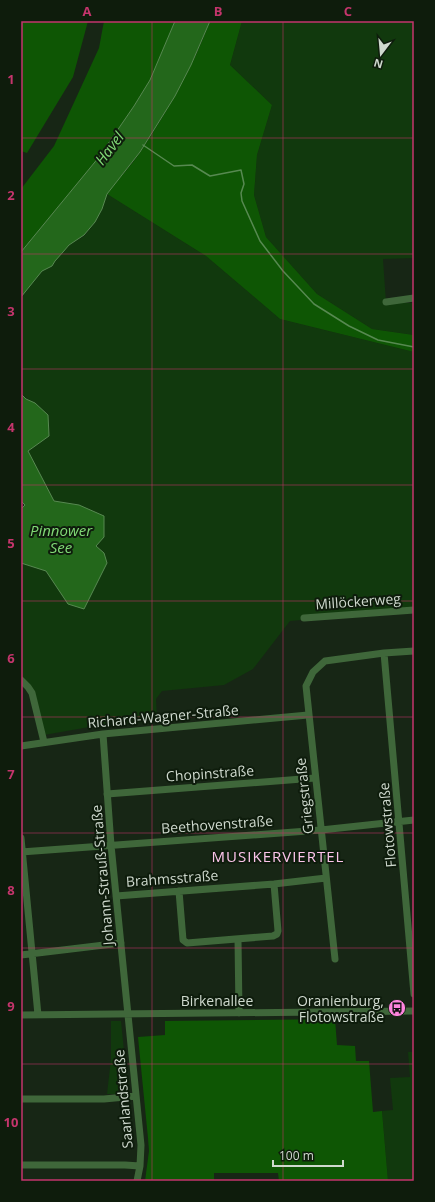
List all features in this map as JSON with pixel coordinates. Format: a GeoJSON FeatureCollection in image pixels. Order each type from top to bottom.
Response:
{"type":"FeatureCollection","features":[{"type":"Feature","properties":{"kind":"street"},"geometry":{"type":"LineString","coordinates":[[386,302],[414,298]]}},
{"type":"Feature","properties":{"kind":"street","name":"Millöckerweg"},"geometry":{"type":"LineString","coordinates":[[304,618],[414,610]]}},
{"type":"Feature","properties":{"kind":"street"},"geometry":{"type":"LineString","coordinates":[[384,653],[414,651]]}},
{"type":"Feature","properties":{"kind":"street","name":"Griegstraße"},"geometry":{"type":"LineString","coordinates":[[335,959],[306,686],[313,672],[325,661],[384,653]]}},
{"type":"Feature","properties":{"kind":"street","name":"Flotowstraße"},"geometry":{"type":"LineString","coordinates":[[384,653],[400,821],[414,994]]}},
{"type":"Feature","properties":{"kind":"street"},"geometry":{"type":"LineString","coordinates":[[21,680],[32,693],[44,742]]}},
{"type":"Feature","properties":{"kind":"street","name":"Richard-Wagner-Straße"},"geometry":{"type":"LineString","coordinates":[[21,746],[103,734],[308,715]]}},
{"type":"Feature","properties":{"kind":"street","name":"Johann-Strauß-Straße"},"geometry":{"type":"LineString","coordinates":[[103,734],[111,845],[128,1014]]}},
{"type":"Feature","properties":{"kind":"street","name":"Chopinstraße"},"geometry":{"type":"LineString","coordinates":[[107,794],[315,778]]}},
{"type":"Feature","properties":{"kind":"street","name":"Beethovenstraße"},"geometry":{"type":"LineString","coordinates":[[22,852],[321,830],[414,820]]}},
{"type":"Feature","properties":{"kind":"street"},"geometry":{"type":"LineString","coordinates":[[21,838],[24,902],[38,1015]]}},
{"type":"Feature","properties":{"kind":"street","name":"Brahmsstraße"},"geometry":{"type":"LineString","coordinates":[[116,896],[274,884],[326,878]]}},
{"type":"Feature","properties":{"kind":"street"},"geometry":{"type":"LineString","coordinates":[[179,891],[183,940],[187,943],[273,936],[277,934],[274,884]]}},
{"type":"Feature","properties":{"kind":"street"},"geometry":{"type":"LineString","coordinates":[[238,939],[239,1013]]}},
{"type":"Feature","properties":{"kind":"street"},"geometry":{"type":"LineString","coordinates":[[21,955],[121,943]]}},
{"type":"Feature","properties":{"kind":"street","name":"Birkenallee"},"geometry":{"type":"LineString","coordinates":[[21,1015],[414,1011]]}},
{"type":"Feature","properties":{"kind":"street","name":"Saarlandstraße"},"geometry":{"type":"LineString","coordinates":[[128,1014],[141,1145],[140,1166],[136,1181]]}},
{"type":"Feature","properties":{"kind":"street"},"geometry":{"type":"LineString","coordinates":[[21,1099],[104,1099],[136,1096]]}},
{"type":"Feature","properties":{"kind":"street"},"geometry":{"type":"LineString","coordinates":[[21,1165],[140,1166]]}},
{"type":"Feature","properties":{"kind":"shaded area"},"geometry":{"type":"Polygon","coordinates":[[[21,21],[88,21],[73,77],[27,153],[21,151],[21,21]]]}},
{"type":"Feature","properties":{"kind":"shaded area"},"geometry":{"type":"Polygon","coordinates":[[[104,21],[175,21],[150,80],[134,106],[99,157],[21,252],[21,189],[54,146],[99,48],[104,21]]]}},
{"type":"Feature","properties":{"kind":"shaded area"},"geometry":{"type":"Polygon","coordinates":[[[210,21],[242,21],[230,65],[272,105],[257,155],[254,195],[266,237],[317,294],[372,329],[414,335],[414,352],[280,319],[206,256],[107,194],[137,157],[161,120],[188,72],[210,21]]]}},
{"type":"Feature","properties":{"kind":"shaded area"},"geometry":{"type":"Polygon","coordinates":[[[242,21],[414,21],[414,258],[383,259],[386,303],[414,303],[414,335],[372,329],[317,294],[266,237],[254,195],[257,155],[272,105],[230,65],[242,21]]]}},
{"type":"Feature","properties":{"kind":"shaded area"},"geometry":{"type":"Polygon","coordinates":[[[107,194],[206,256],[280,319],[414,352],[414,610],[290,621],[253,669],[224,685],[162,691],[156,699],[157,721],[95,726],[44,735],[33,690],[21,678],[21,563],[46,571],[68,604],[96,546],[79,505],[54,501],[28,451],[33,447],[32,402],[21,394],[21,297],[42,271],[52,266],[67,247],[89,230],[103,205],[107,194]]]}},
{"type":"Feature","properties":{"kind":"shaded area"},"geometry":{"type":"Polygon","coordinates":[[[335,1019],[337,1045],[355,1046],[356,1061],[369,1061],[373,1112],[382,1111],[388,1181],[279,1181],[278,1173],[214,1173],[214,1181],[145,1181],[149,1151],[138,1037],[165,1035],[165,1021],[335,1019]]]}},
{"type":"Feature","properties":{"kind":"shaded area"},"geometry":{"type":"Polygon","coordinates":[[[111,1021],[121,1021],[128,1090],[125,1094],[107,1094],[111,1059],[111,1021]]]}},
{"type":"Feature","properties":{"kind":"shaded area"},"geometry":{"type":"Polygon","coordinates":[[[408,1052],[414,1052],[414,1181],[388,1181],[382,1111],[393,1110],[390,1078],[410,1077],[408,1052]]]}},
{"type":"Feature","properties":{"kind":"water","name":"Havel"},"geometry":{"type":"Polygon","coordinates":[[[175,21],[210,21],[191,65],[175,96],[140,152],[107,194],[102,209],[95,222],[84,235],[69,245],[52,266],[42,271],[21,297],[21,252],[99,157],[134,106],[150,80],[175,21]]]}},
{"type":"Feature","properties":{"kind":"water","name":"Pinnower See"},"geometry":{"type":"Polygon","coordinates":[[[21,394],[26,399],[35,403],[48,415],[49,436],[28,451],[54,501],[79,505],[104,516],[104,537],[96,546],[104,553],[107,563],[84,609],[68,604],[46,571],[21,563],[21,509],[25,505],[21,501],[21,394]]]}},
{"type":"Feature","properties":{"kind":"waterway"},"geometry":{"type":"LineString","coordinates":[[143,145],[174,166],[192,165],[210,176],[241,170],[244,184],[241,193],[242,201],[260,241],[283,271],[314,304],[349,326],[378,340],[414,347]]}},
{"type":"Feature","properties":{"kind":"place","name":"Oranienburg, Flotowstraße"},"geometry":{"type":"Point","coordinates":[397,1008]}},
{"type":"Feature","properties":{"kind":"district","name":"MUSIKERVIERTEL"},"geometry":{"type":"Point","coordinates":[278,856]}}]}
